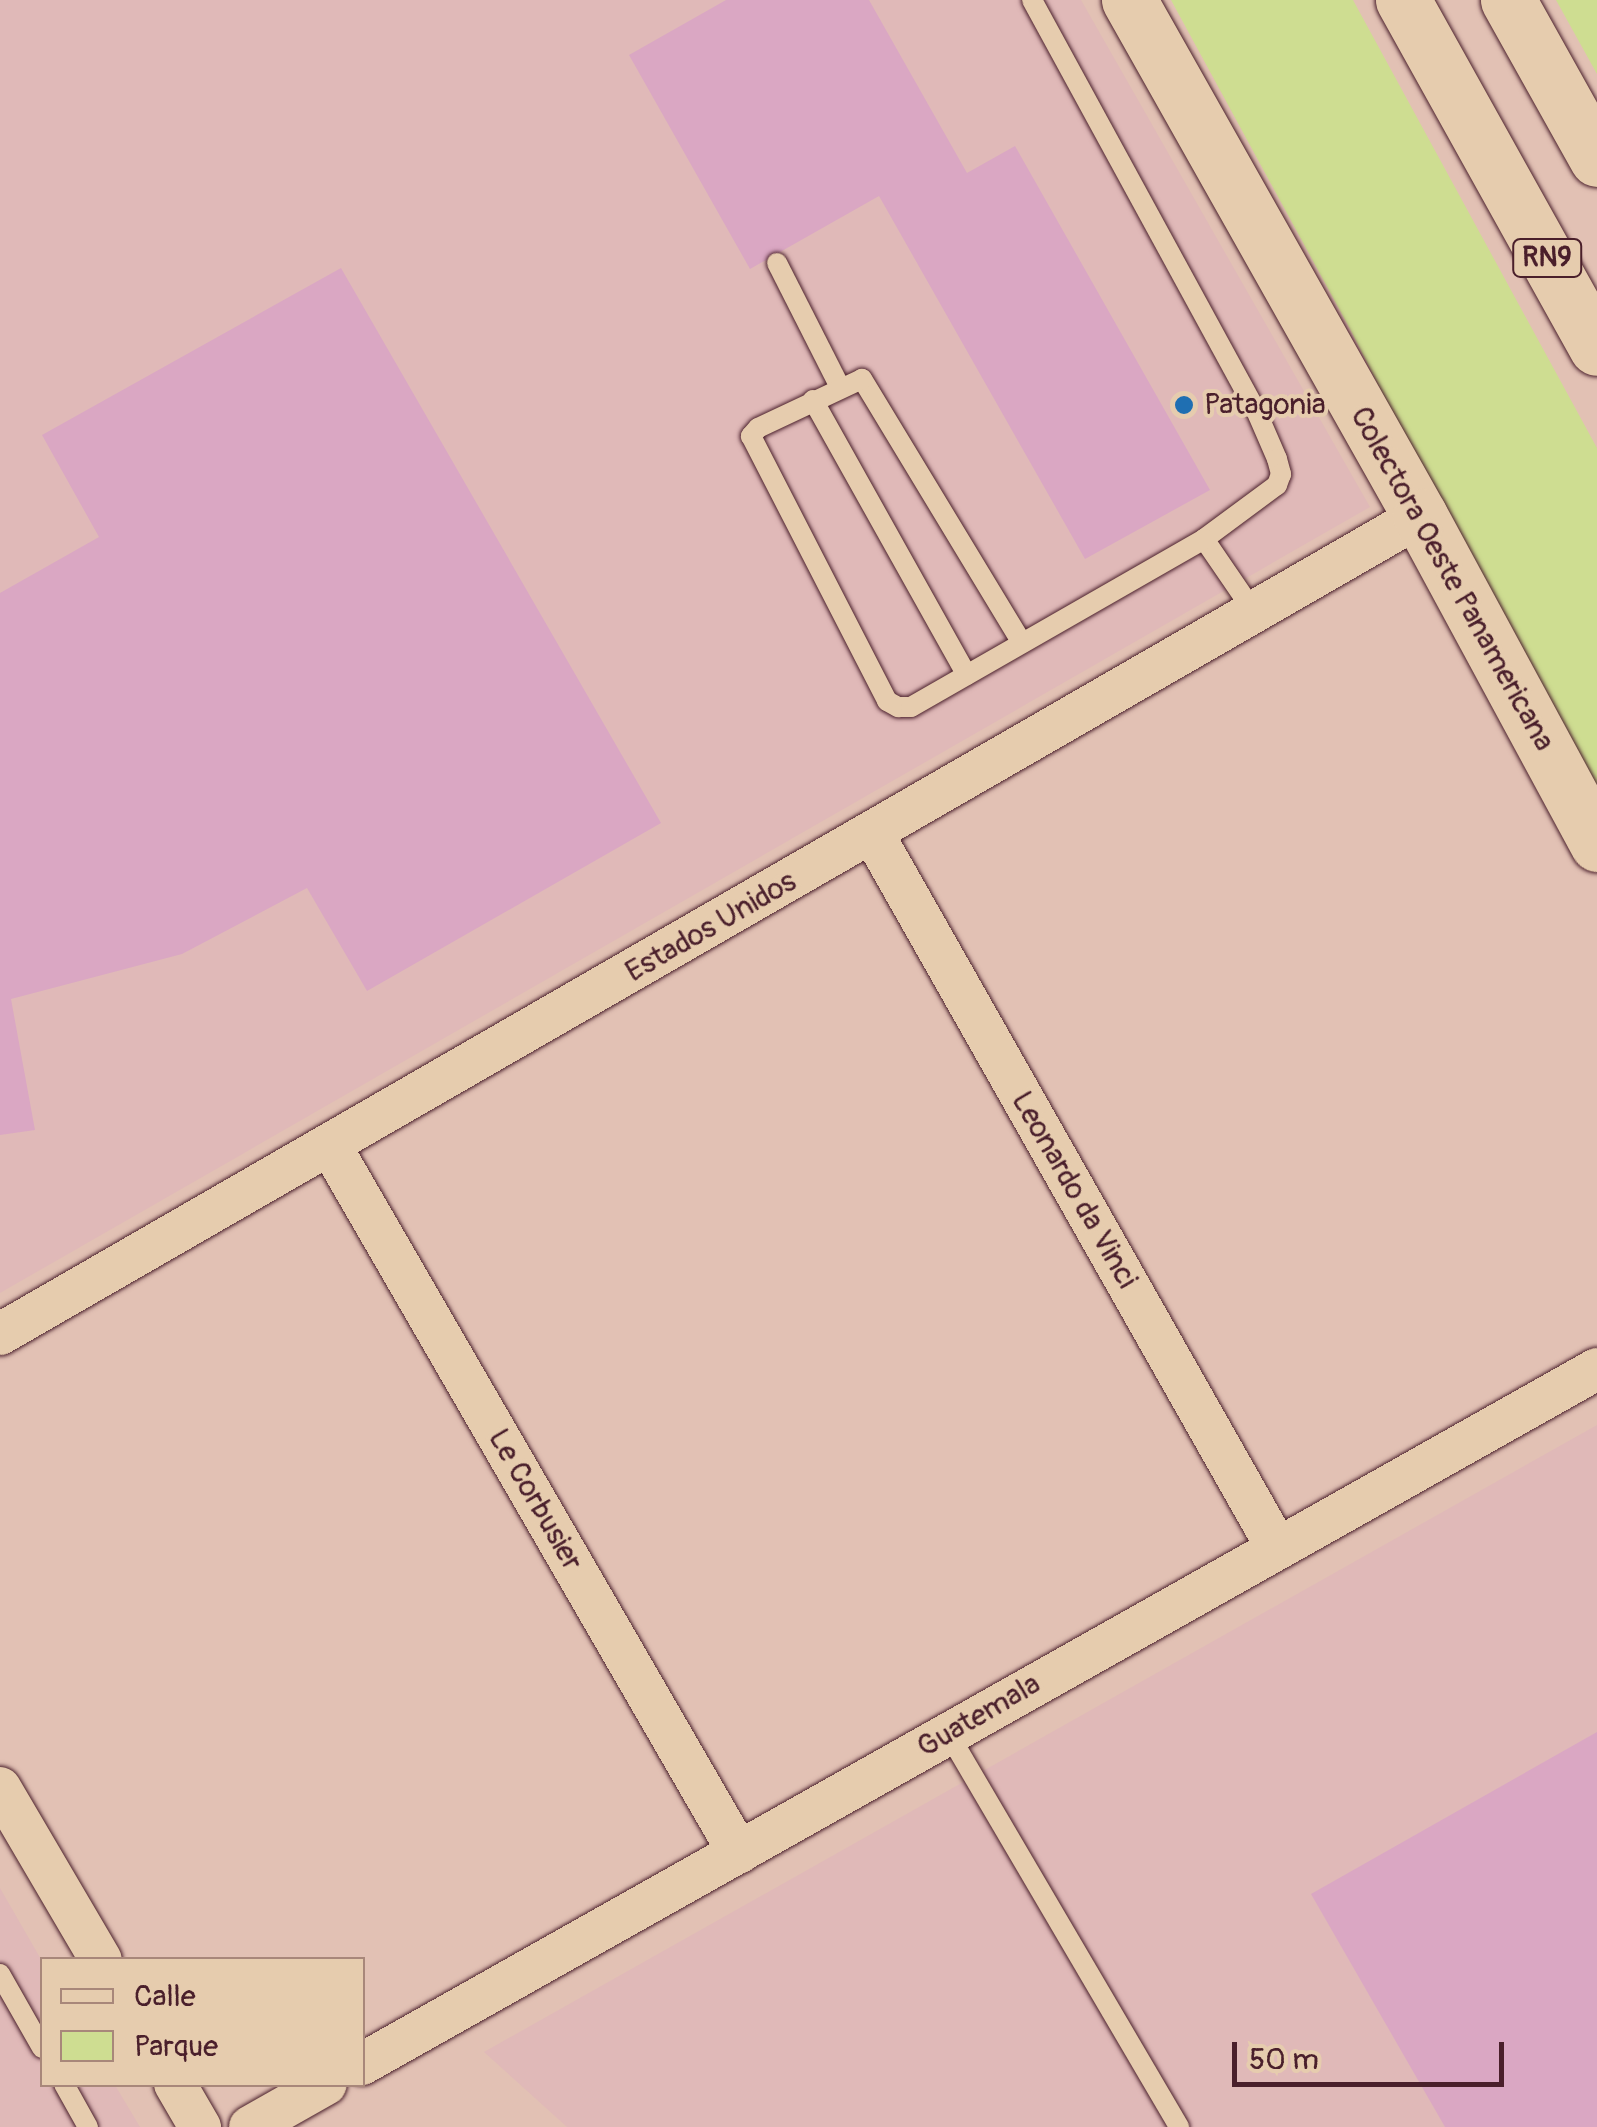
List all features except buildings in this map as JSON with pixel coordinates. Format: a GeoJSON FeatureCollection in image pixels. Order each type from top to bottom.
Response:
{"type":"FeatureCollection","features":[{"type":"Feature","properties":{"kind":"main road","name":"Colectora Oeste Panamericana"},"geometry":{"type":"LineString","coordinates":[[1129,0],[1420,516],[1597,844]]}},
{"type":"Feature","properties":{"kind":"main road","name":"RN9"},"geometry":{"type":"LineString","coordinates":[[1403,0],[1597,348]]}},
{"type":"Feature","properties":{"kind":"main road"},"geometry":{"type":"LineString","coordinates":[[1508,0],[1597,159]]}},
{"type":"Feature","properties":{"kind":"street","name":"Estados Unidos"},"geometry":{"type":"LineString","coordinates":[[0,1334],[331,1147],[1420,516]]}},
{"type":"Feature","properties":{"kind":"street","name":"Leonardo da Vinci"},"geometry":{"type":"LineString","coordinates":[[872,834],[1276,1546]]}},
{"type":"Feature","properties":{"kind":"street","name":"Le Corbusier"},"geometry":{"type":"LineString","coordinates":[[331,1147],[739,1853]]}},
{"type":"Feature","properties":{"kind":"street","name":"Guatemala"},"geometry":{"type":"LineString","coordinates":[[365,2062],[1276,1546],[1597,1369]]}},
{"type":"Feature","properties":{"kind":"street"},"geometry":{"type":"LineString","coordinates":[[0,1788],[99,1957]]}},
{"type":"Feature","properties":{"kind":"street"},"geometry":{"type":"LineString","coordinates":[[177,2087],[200,2127]]}},
{"type":"Feature","properties":{"kind":"street"},"geometry":{"type":"LineString","coordinates":[[250,2127],[321,2087]]}},
{"type":"Feature","properties":{"kind":"lane"},"geometry":{"type":"LineString","coordinates":[[1022,643],[870,385],[854,379],[758,428],[751,436],[752,446],[887,701],[912,707],[1204,539],[1277,485],[1281,474],[1277,459],[1248,398],[1032,0]]}},
{"type":"Feature","properties":{"kind":"lane"},"geometry":{"type":"LineString","coordinates":[[777,263],[840,386]]}},
{"type":"Feature","properties":{"kind":"lane"},"geometry":{"type":"LineString","coordinates":[[813,400],[967,675]]}},
{"type":"Feature","properties":{"kind":"lane"},"geometry":{"type":"LineString","coordinates":[[1204,539],[1254,612]]}},
{"type":"Feature","properties":{"kind":"lane"},"geometry":{"type":"LineString","coordinates":[[948,1734],[1179,2127]]}},
{"type":"Feature","properties":{"kind":"lane"},"geometry":{"type":"LineString","coordinates":[[0,1974],[40,2044]]}},
{"type":"Feature","properties":{"kind":"lane"},"geometry":{"type":"LineString","coordinates":[[66,2087],[88,2127]]}},
{"type":"Feature","properties":{"kind":"shaded area"},"geometry":{"type":"Polygon","coordinates":[[[0,0],[1081,0],[1370,507],[0,1293],[0,0]]]}},
{"type":"Feature","properties":{"kind":"shaded area"},"geometry":{"type":"Polygon","coordinates":[[[1597,1425],[1597,2127],[567,2127],[484,2052],[1597,1425]]]}},
{"type":"Feature","properties":{"kind":"shaded area"},"geometry":{"type":"Polygon","coordinates":[[[0,1888],[40,1958],[40,2087],[116,2087],[140,2127],[0,2127],[0,1888]]]}},
{"type":"Feature","properties":{"kind":"green space"},"geometry":{"type":"Polygon","coordinates":[[[1171,0],[1353,0],[1597,448],[1597,806],[1512,649],[1350,329],[1171,0]]]}},
{"type":"Feature","properties":{"kind":"green space"},"geometry":{"type":"Polygon","coordinates":[[[1556,0],[1597,0],[1597,74],[1556,0]]]}},
{"type":"Feature","properties":{"kind":"place","name":"Patagonia"},"geometry":{"type":"Point","coordinates":[1184,405]}}]}
